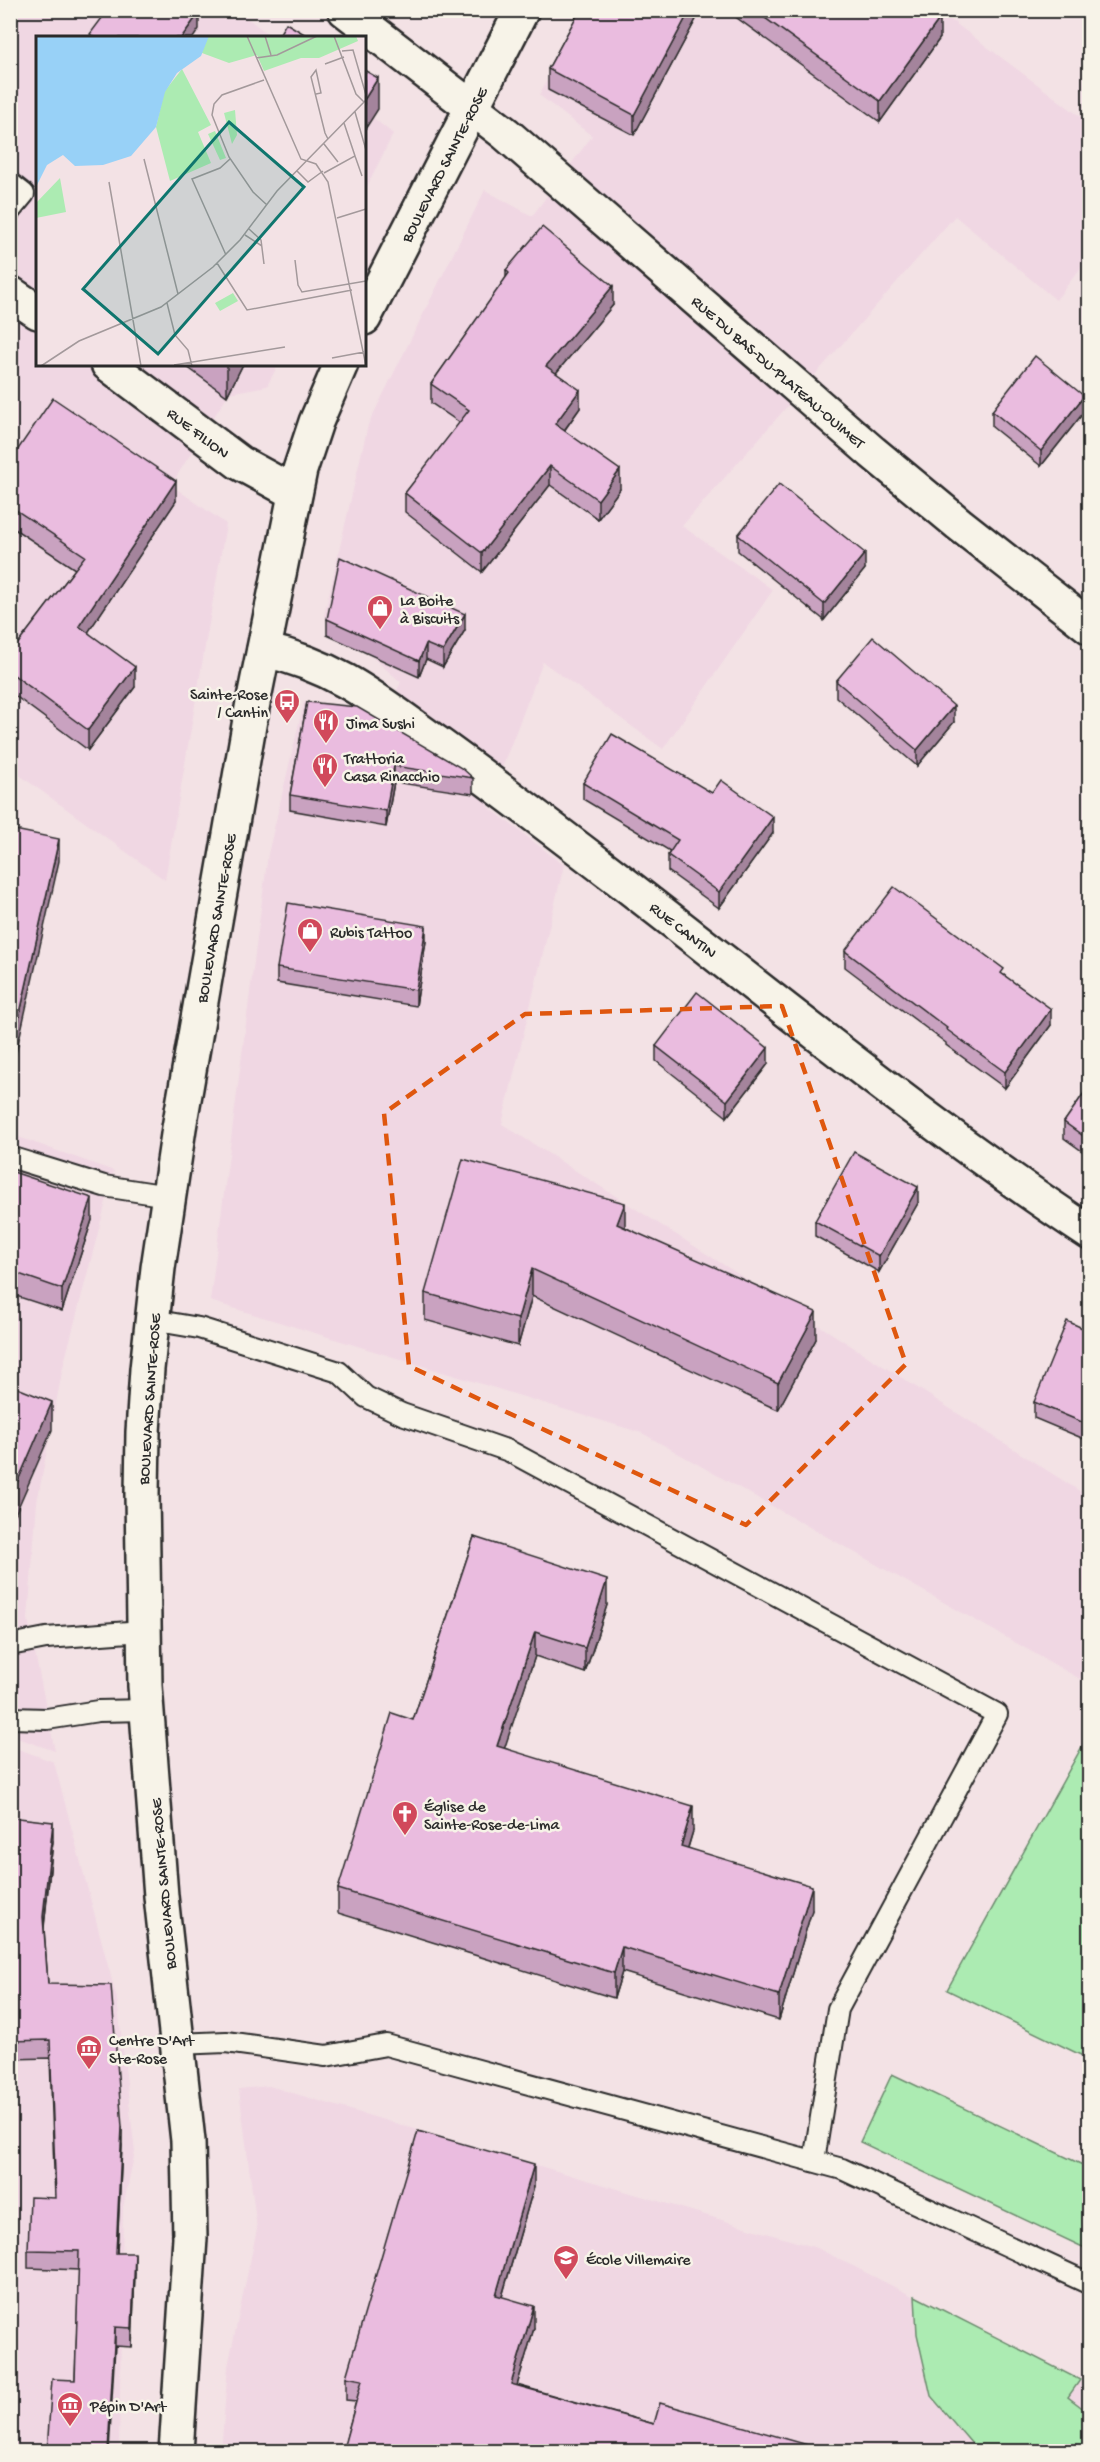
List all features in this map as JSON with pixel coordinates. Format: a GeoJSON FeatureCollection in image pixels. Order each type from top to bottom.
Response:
{"type":"FeatureCollection","features":[{"type":"Feature","properties":{"kind":"street","name":"RUE DU BAS-DU-PLATEAU-OUIMET"},"geometry":{"type":"LineString","coordinates":[[345,10],[506,134],[864,445],[958,524],[1089,627]]}},
{"type":"Feature","properties":{"kind":"street","name":"BOULEVARD SAINTE-ROSE"},"geometry":{"type":"LineString","coordinates":[[366,314],[522,10]]}},
{"type":"Feature","properties":{"kind":"street"},"geometry":{"type":"LineString","coordinates":[[10,293],[36,311]]}},
{"type":"Feature","properties":{"kind":"street","name":"RUE FILION"},"geometry":{"type":"LineString","coordinates":[[111,366],[240,463],[295,493]]}},
{"type":"Feature","properties":{"kind":"street","name":"BOULEVARD SAINTE-ROSE"},"geometry":{"type":"LineString","coordinates":[[176,2451],[190,2238],[188,2141],[161,1896],[147,1710],[143,1631],[143,1432],[152,1320],[168,1196],[226,852],[295,493],[316,422],[340,366]]}},
{"type":"Feature","properties":{"kind":"street","name":"RUE CANTIN"},"geometry":{"type":"LineString","coordinates":[[264,650],[302,659],[338,675],[389,709],[523,804],[945,1132],[1089,1233]]}},
{"type":"Feature","properties":{"kind":"lane"},"geometry":{"type":"LineString","coordinates":[[10,183],[24,194],[10,211]]}},
{"type":"Feature","properties":{"kind":"lane"},"geometry":{"type":"LineString","coordinates":[[10,1157],[104,1186],[168,1196]]}},
{"type":"Feature","properties":{"kind":"lane"},"geometry":{"type":"LineString","coordinates":[[152,1320],[200,1328],[339,1372],[366,1397],[402,1414],[508,1451],[997,1714],[838,2009],[814,2161]]}},
{"type":"Feature","properties":{"kind":"lane"},"geometry":{"type":"LineString","coordinates":[[10,1645],[46,1638],[143,1631]]}},
{"type":"Feature","properties":{"kind":"lane"},"geometry":{"type":"LineString","coordinates":[[10,1718],[47,1719],[98,1711],[147,1710]]}},
{"type":"Feature","properties":{"kind":"lane"},"geometry":{"type":"LineString","coordinates":[[177,2044],[226,2042],[326,2056],[386,2045],[842,2169],[1089,2284]]}},
{"type":"Feature","properties":{"kind":"highlighted area"},"geometry":{"type":"Polygon","coordinates":[[[782,1006],[906,1364],[746,1525],[409,1366],[384,1113],[525,1014],[782,1006]]]}},
{"type":"Feature","properties":{"kind":"shaded area"},"geometry":{"type":"Polygon","coordinates":[[[11,11],[238,11],[271,36],[36,36],[36,366],[277,366],[267,386],[229,393],[171,485],[226,524],[165,880],[11,769],[11,11]]]}},
{"type":"Feature","properties":{"kind":"shaded area"},"geometry":{"type":"Polygon","coordinates":[[[584,11],[939,11],[1089,123],[1089,257],[1056,300],[955,216],[682,526],[773,590],[663,749],[543,662],[487,806],[564,865],[502,1124],[1089,1497],[1089,1684],[642,1433],[210,1301],[268,854],[304,702],[385,716],[401,682],[324,616],[368,425],[485,190],[532,216],[592,136],[539,95],[584,11]]]}},
{"type":"Feature","properties":{"kind":"shaded area"},"geometry":{"type":"Polygon","coordinates":[[[366,112],[393,134],[366,188],[366,112]]]}},
{"type":"Feature","properties":{"kind":"shaded area"},"geometry":{"type":"Polygon","coordinates":[[[10,1134],[114,1171],[63,1367],[37,1502],[28,1619],[55,1751],[11,1736],[10,1134]]]}},
{"type":"Feature","properties":{"kind":"shaded area"},"geometry":{"type":"Polygon","coordinates":[[[10,1746],[54,1762],[117,1999],[135,2152],[123,2207],[119,2451],[11,2451],[10,1746]]]}},
{"type":"Feature","properties":{"kind":"shaded area","name":"École Villemaire"},"geometry":{"type":"Polygon","coordinates":[[[269,2086],[817,2248],[1089,2385],[1089,2451],[221,2452],[228,2366],[257,2229],[239,2089],[269,2086]]]}},
{"type":"Feature","properties":{"kind":"green space"},"geometry":{"type":"Polygon","coordinates":[[[1089,1734],[1089,2059],[947,1990],[1089,1734]]]}},
{"type":"Feature","properties":{"kind":"green space"},"geometry":{"type":"Polygon","coordinates":[[[892,2074],[1089,2168],[1089,2250],[860,2142],[892,2074]]]}},
{"type":"Feature","properties":{"kind":"green space"},"geometry":{"type":"Polygon","coordinates":[[[915,2296],[1080,2380],[1068,2397],[1089,2413],[1089,2451],[978,2451],[931,2396],[917,2334],[915,2296]]]}},
{"type":"Feature","properties":{"kind":"building"},"geometry":{"type":"Polygon","coordinates":[[[108,10],[196,10],[199,13],[182,36],[92,36],[90,34],[108,10]]]}},
{"type":"Feature","properties":{"kind":"building"},"geometry":{"type":"Polygon","coordinates":[[[580,10],[690,10],[634,115],[548,69],[580,10]]]}},
{"type":"Feature","properties":{"kind":"building"},"geometry":{"type":"Polygon","coordinates":[[[754,10],[931,10],[940,18],[880,101],[754,10]]]}},
{"type":"Feature","properties":{"kind":"building"},"geometry":{"type":"Polygon","coordinates":[[[286,23],[308,36],[278,36],[286,23]]]}},
{"type":"Feature","properties":{"kind":"building"},"geometry":{"type":"Polygon","coordinates":[[[366,71],[378,78],[366,97],[366,71]]]}},
{"type":"Feature","properties":{"kind":"building"},"geometry":{"type":"Polygon","coordinates":[[[542,227],[613,286],[546,366],[580,390],[555,424],[620,470],[598,500],[550,466],[482,553],[405,493],[469,410],[431,384],[509,273],[506,270],[542,227]]]}},
{"type":"Feature","properties":{"kind":"building"},"geometry":{"type":"Polygon","coordinates":[[[1035,356],[1084,396],[1041,451],[992,411],[1035,356]]]}},
{"type":"Feature","properties":{"kind":"building"},"geometry":{"type":"Polygon","coordinates":[[[53,398],[176,481],[79,626],[135,667],[88,730],[10,672],[10,654],[85,556],[10,506],[10,461],[53,398]]]}},
{"type":"Feature","properties":{"kind":"building"},"geometry":{"type":"Polygon","coordinates":[[[779,484],[865,553],[824,604],[738,535],[779,484]]]}},
{"type":"Feature","properties":{"kind":"building"},"geometry":{"type":"Polygon","coordinates":[[[340,557],[465,614],[443,651],[426,644],[419,661],[327,619],[340,557]]]}},
{"type":"Feature","properties":{"kind":"building"},"geometry":{"type":"Polygon","coordinates":[[[873,637],[954,706],[917,750],[836,681],[873,637]]]}},
{"type":"Feature","properties":{"kind":"building"},"geometry":{"type":"Polygon","coordinates":[[[307,702],[357,707],[463,769],[473,778],[394,766],[386,811],[290,795],[307,702]]]}},
{"type":"Feature","properties":{"kind":"building"},"geometry":{"type":"Polygon","coordinates":[[[612,734],[712,793],[721,780],[773,817],[719,892],[668,855],[678,840],[583,783],[612,734]]]}},
{"type":"Feature","properties":{"kind":"building"},"geometry":{"type":"Polygon","coordinates":[[[10,829],[59,839],[10,1058],[10,829]]]}},
{"type":"Feature","properties":{"kind":"building"},"geometry":{"type":"Polygon","coordinates":[[[894,887],[1004,969],[1001,973],[1051,1009],[1005,1072],[845,951],[894,887]]]}},
{"type":"Feature","properties":{"kind":"building"},"geometry":{"type":"Polygon","coordinates":[[[288,903],[426,926],[416,990],[277,968],[288,903]]]}},
{"type":"Feature","properties":{"kind":"building"},"geometry":{"type":"Polygon","coordinates":[[[697,992],[768,1048],[727,1101],[656,1046],[697,992]]]}},
{"type":"Feature","properties":{"kind":"building"},"geometry":{"type":"Polygon","coordinates":[[[1089,1086],[1089,1140],[1064,1122],[1089,1086]]]}},
{"type":"Feature","properties":{"kind":"building"},"geometry":{"type":"Polygon","coordinates":[[[854,1152],[918,1187],[879,1256],[815,1221],[854,1152]]]}},
{"type":"Feature","properties":{"kind":"building"},"geometry":{"type":"Polygon","coordinates":[[[463,1159],[625,1203],[617,1224],[816,1312],[778,1383],[532,1269],[518,1319],[425,1293],[463,1159]]]}},
{"type":"Feature","properties":{"kind":"building"},"geometry":{"type":"Polygon","coordinates":[[[10,1171],[92,1198],[62,1289],[10,1271],[10,1171]]]}},
{"type":"Feature","properties":{"kind":"building"},"geometry":{"type":"Polygon","coordinates":[[[1067,1321],[1089,1331],[1089,1425],[1034,1402],[1067,1321]]]}},
{"type":"Feature","properties":{"kind":"building"},"geometry":{"type":"Polygon","coordinates":[[[10,1385],[52,1402],[10,1499],[10,1385]]]}},
{"type":"Feature","properties":{"kind":"building"},"geometry":{"type":"Polygon","coordinates":[[[474,1537],[607,1580],[585,1648],[535,1632],[497,1746],[693,1806],[681,1846],[812,1886],[779,1995],[622,1947],[614,1973],[338,1889],[392,1713],[413,1720],[474,1537]]]}},
{"type":"Feature","properties":{"kind":"building"},"geometry":{"type":"Polygon","coordinates":[[[10,1817],[53,1822],[43,1917],[48,1984],[111,1985],[122,2127],[116,2253],[135,2253],[132,2328],[115,2327],[108,2451],[47,2451],[52,2379],[75,2380],[79,2251],[28,2250],[30,2197],[56,2198],[50,2040],[10,2041],[10,1817]]]}},
{"type":"Feature","properties":{"kind":"building"},"geometry":{"type":"Polygon","coordinates":[[[418,2131],[534,2164],[496,2295],[534,2306],[511,2384],[654,2424],[660,2403],[829,2451],[351,2451],[343,2449],[362,2380],[346,2377],[418,2131]]]}},
{"type":"Feature","properties":{"kind":"place","name":"La Boite à Biscuits"},"geometry":{"type":"Point","coordinates":[380,631]}},
{"type":"Feature","properties":{"kind":"place","name":"Sainte-Rose / Cantin"},"geometry":{"type":"Point","coordinates":[287,725]}},
{"type":"Feature","properties":{"kind":"place","name":"Jima Sushi"},"geometry":{"type":"Point","coordinates":[326,745]}},
{"type":"Feature","properties":{"kind":"place","name":"Trattoria Casa Rinacchio"},"geometry":{"type":"Point","coordinates":[325,789]}},
{"type":"Feature","properties":{"kind":"place","name":"Rubis Tattoo"},"geometry":{"type":"Point","coordinates":[310,954]}},
{"type":"Feature","properties":{"kind":"place","name":"Église de Sainte-Rose-de-Lima"},"geometry":{"type":"Point","coordinates":[405,1837]}},
{"type":"Feature","properties":{"kind":"place","name":"Centre D'Art Ste-Rose"},"geometry":{"type":"Point","coordinates":[89,2071]}},
{"type":"Feature","properties":{"kind":"place","name":"École Villemaire"},"geometry":{"type":"Point","coordinates":[566,2281]}},
{"type":"Feature","properties":{"kind":"place","name":"Pépin D'Art"},"geometry":{"type":"Point","coordinates":[70,2428]}}]}
